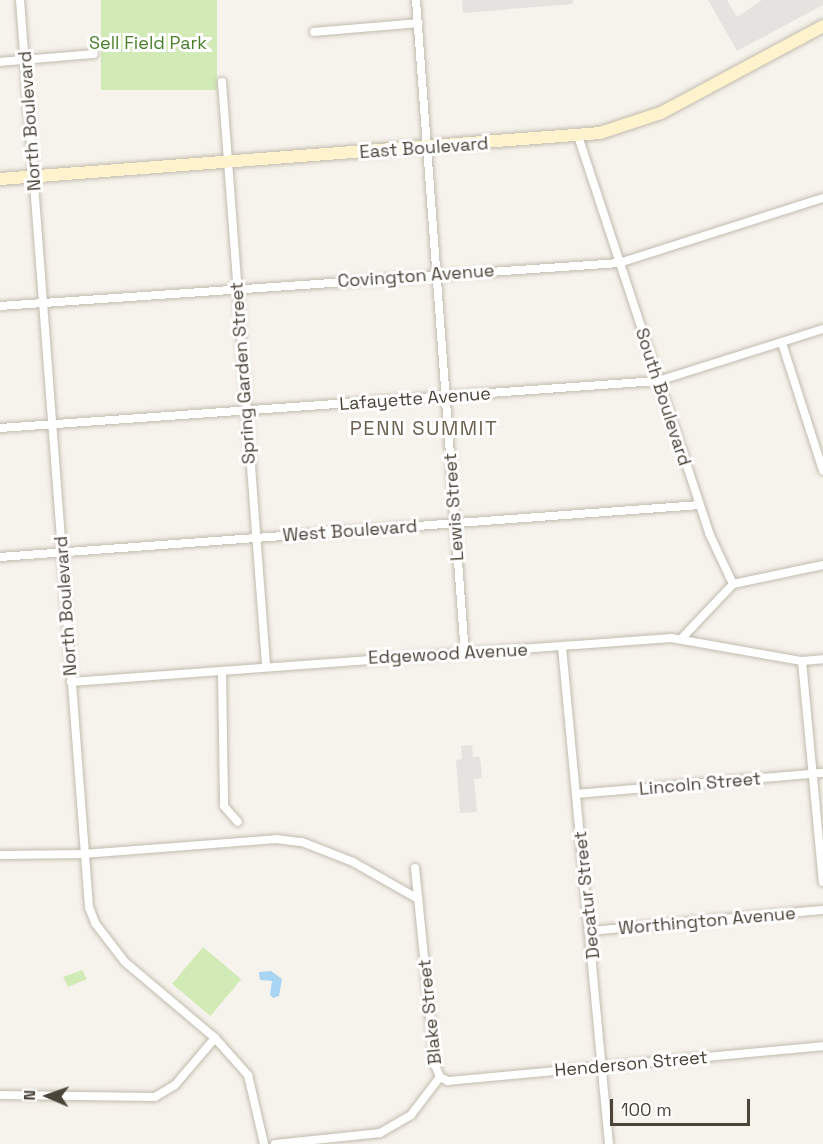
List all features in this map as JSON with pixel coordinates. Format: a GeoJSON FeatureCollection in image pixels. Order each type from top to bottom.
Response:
{"type":"FeatureCollection","features":[{"type":"Feature","properties":{"kind":"street","name":"North Boulevard"},"geometry":{"type":"LineString","coordinates":[[20,0],[54,424],[83,854],[89,907],[113,950],[214,1038],[248,1075],[264,1144]]}},
{"type":"Feature","properties":{"kind":"street","name":"Lewis Street"},"geometry":{"type":"LineString","coordinates":[[416,0],[465,654]]}},
{"type":"Feature","properties":{"kind":"street"},"geometry":{"type":"LineString","coordinates":[[314,32],[419,23]]}},
{"type":"Feature","properties":{"kind":"street","name":"East Boulevard"},"geometry":{"type":"LineString","coordinates":[[0,179],[578,136],[621,127],[661,113],[823,26]]}},
{"type":"Feature","properties":{"kind":"street"},"geometry":{"type":"LineString","coordinates":[[0,62],[94,54]]}},
{"type":"Feature","properties":{"kind":"street","name":"Spring Garden Street"},"geometry":{"type":"LineString","coordinates":[[222,82],[266,665]]}},
{"type":"Feature","properties":{"kind":"street","name":"South Boulevard"},"geometry":{"type":"LineString","coordinates":[[578,136],[699,505],[733,584]]}},
{"type":"Feature","properties":{"kind":"street","name":"Covington Avenue"},"geometry":{"type":"LineString","coordinates":[[0,306],[619,263],[823,198]]}},
{"type":"Feature","properties":{"kind":"street","name":"Lafayette Avenue"},"geometry":{"type":"LineString","coordinates":[[0,428],[658,381],[823,329]]}},
{"type":"Feature","properties":{"kind":"street"},"geometry":{"type":"LineString","coordinates":[[782,343],[821,456],[823,471]]}},
{"type":"Feature","properties":{"kind":"street","name":"West Boulevard"},"geometry":{"type":"LineString","coordinates":[[0,557],[699,505]]}},
{"type":"Feature","properties":{"kind":"street"},"geometry":{"type":"LineString","coordinates":[[682,638],[733,584],[823,565]]}},
{"type":"Feature","properties":{"kind":"street","name":"Edgewood Avenue"},"geometry":{"type":"LineString","coordinates":[[71,682],[222,672],[266,665],[465,654],[682,638],[802,660],[823,659]]}},
{"type":"Feature","properties":{"kind":"street","name":"Decatur Street"},"geometry":{"type":"LineString","coordinates":[[562,647],[609,1144]]}},
{"type":"Feature","properties":{"kind":"street"},"geometry":{"type":"LineString","coordinates":[[802,660],[823,882]]}},
{"type":"Feature","properties":{"kind":"street"},"geometry":{"type":"LineString","coordinates":[[222,672],[224,806],[238,822]]}},
{"type":"Feature","properties":{"kind":"street","name":"Lincoln Street"},"geometry":{"type":"LineString","coordinates":[[577,794],[823,773]]}},
{"type":"Feature","properties":{"kind":"street"},"geometry":{"type":"LineString","coordinates":[[0,855],[83,854],[276,839],[302,842],[353,862],[418,899]]}},
{"type":"Feature","properties":{"kind":"street","name":"Blake Street"},"geometry":{"type":"LineString","coordinates":[[275,1144],[380,1133],[411,1115],[440,1077],[435,1065],[415,868]]}},
{"type":"Feature","properties":{"kind":"street","name":"Worthington Avenue"},"geometry":{"type":"LineString","coordinates":[[590,932],[823,910]]}},
{"type":"Feature","properties":{"kind":"street"},"geometry":{"type":"LineString","coordinates":[[0,1095],[154,1097],[175,1085],[214,1038]]}},
{"type":"Feature","properties":{"kind":"street","name":"Henderson Street"},"geometry":{"type":"LineString","coordinates":[[440,1077],[448,1081],[823,1046]]}},
{"type":"Feature","properties":{"kind":"green space","name":"Sell Field Park"},"geometry":{"type":"Polygon","coordinates":[[[101,0],[217,0],[217,90],[101,90],[101,0]]]}},
{"type":"Feature","properties":{"kind":"green space"},"geometry":{"type":"Polygon","coordinates":[[[203,947],[241,979],[210,1016],[172,984],[203,947]]]}},
{"type":"Feature","properties":{"kind":"green space"},"geometry":{"type":"Polygon","coordinates":[[[82,970],[87,979],[68,987],[63,977],[82,970]]]}},
{"type":"Feature","properties":{"kind":"shaded area"},"geometry":{"type":"Polygon","coordinates":[[[462,0],[573,0],[573,4],[463,13],[462,0]]]}},
{"type":"Feature","properties":{"kind":"shaded area"},"geometry":{"type":"Polygon","coordinates":[[[708,0],[727,0],[737,17],[762,0],[823,0],[823,5],[737,51],[708,0]]]}},
{"type":"Feature","properties":{"kind":"shaded area"},"geometry":{"type":"Polygon","coordinates":[[[472,745],[473,757],[480,757],[482,778],[474,779],[477,812],[460,813],[456,760],[462,759],[461,746],[472,745]]]}},
{"type":"Feature","properties":{"kind":"water"},"geometry":{"type":"Polygon","coordinates":[[[271,971],[282,979],[279,996],[273,998],[270,995],[272,981],[260,980],[259,972],[271,971]]]}},
{"type":"Feature","properties":{"kind":"district","name":"PENN SUMMIT"},"geometry":{"type":"Point","coordinates":[424,428]}}]}
